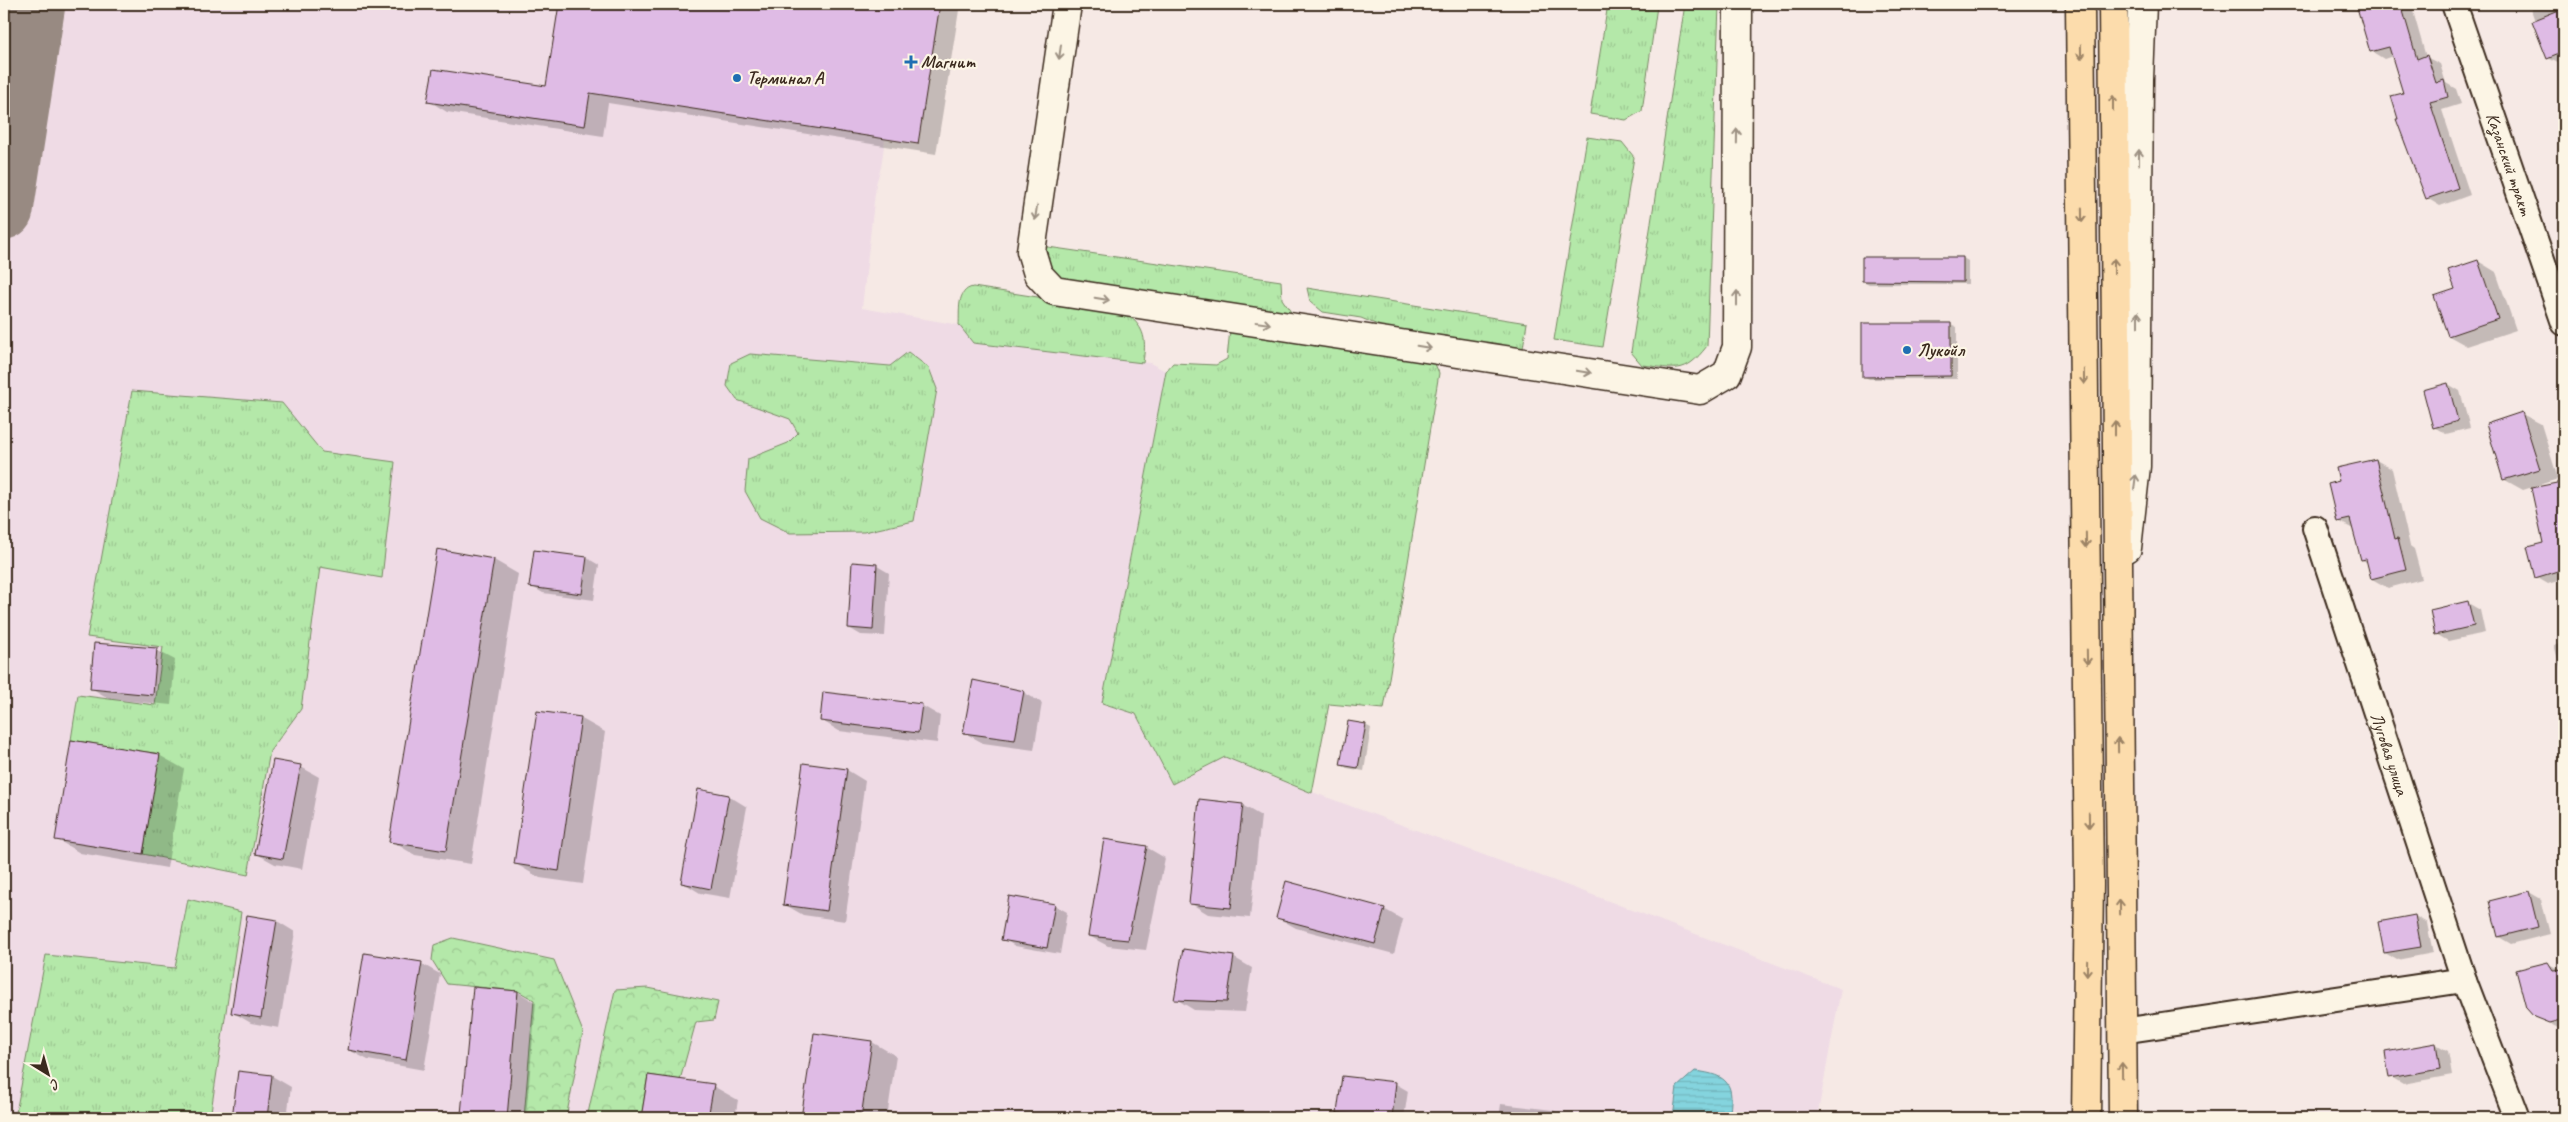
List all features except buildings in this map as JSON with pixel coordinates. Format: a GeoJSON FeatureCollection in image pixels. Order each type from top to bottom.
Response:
{"type":"FeatureCollection","features":[{"type":"Feature","properties":{"kind":"main road"},"geometry":{"type":"LineString","coordinates":[[2080,4],[2089,884],[2086,1118]]}},
{"type":"Feature","properties":{"kind":"main road"},"geometry":{"type":"LineString","coordinates":[[2113,4],[2122,1118]]}},
{"type":"Feature","properties":{"kind":"street"},"geometry":{"type":"LineString","coordinates":[[1067,4],[1031,251],[1038,274],[1054,291],[1700,390],[1727,374],[1737,347],[1738,4]]}},
{"type":"Feature","properties":{"kind":"street"},"geometry":{"type":"LineString","coordinates":[[2117,634],[2136,466],[2139,79],[2142,4]]}},
{"type":"Feature","properties":{"kind":"street","name":"Казанский тракт"},"geometry":{"type":"LineString","coordinates":[[2454,4],[2564,323]]}},
{"type":"Feature","properties":{"kind":"street","name":"Луговая улица"},"geometry":{"type":"LineString","coordinates":[[2315,528],[2464,980],[2517,1118]]}},
{"type":"Feature","properties":{"kind":"street"},"geometry":{"type":"LineString","coordinates":[[2122,1031],[2464,980]]}},
{"type":"Feature","properties":{"kind":"shaded area"},"geometry":{"type":"Polygon","coordinates":[[[4,4],[940,4],[918,144],[885,139],[881,167],[876,184],[862,308],[959,325],[973,343],[1150,363],[1166,371],[1102,703],[1136,714],[1172,784],[1225,757],[1266,775],[1841,989],[1817,1118],[4,1118],[4,4]]]}},
{"type":"Feature","properties":{"kind":"green space"},"geometry":{"type":"Polygon","coordinates":[[[1608,4],[1656,4],[1657,6],[1642,111],[1626,120],[1590,114],[1608,4]]]}},
{"type":"Feature","properties":{"kind":"green space"},"geometry":{"type":"Polygon","coordinates":[[[1685,4],[1719,4],[1707,346],[1692,362],[1679,368],[1671,368],[1642,365],[1631,352],[1685,4]]]}},
{"type":"Feature","properties":{"kind":"green space"},"geometry":{"type":"Polygon","coordinates":[[[1587,137],[1622,142],[1634,157],[1603,347],[1554,340],[1587,137]]]}},
{"type":"Feature","properties":{"kind":"green space"},"geometry":{"type":"Polygon","coordinates":[[[1041,246],[1281,281],[1282,299],[1293,315],[1049,277],[1041,246]]]}},
{"type":"Feature","properties":{"kind":"green space"},"geometry":{"type":"Polygon","coordinates":[[[973,287],[1127,314],[1138,325],[1143,336],[1143,363],[973,343],[959,325],[959,308],[964,292],[973,287]]]}},
{"type":"Feature","properties":{"kind":"green space"},"geometry":{"type":"Polygon","coordinates":[[[1307,288],[1527,323],[1522,354],[1402,335],[1361,318],[1323,312],[1310,301],[1307,288]]]}},
{"type":"Feature","properties":{"kind":"green space"},"geometry":{"type":"Polygon","coordinates":[[[1230,329],[1424,358],[1435,364],[1439,373],[1384,709],[1329,704],[1312,793],[1225,757],[1172,784],[1136,714],[1102,703],[1166,371],[1173,363],[1216,365],[1227,359],[1230,329]]]}},
{"type":"Feature","properties":{"kind":"green space"},"geometry":{"type":"Polygon","coordinates":[[[908,352],[929,368],[937,389],[914,521],[864,532],[790,533],[760,518],[745,491],[748,459],[788,443],[798,433],[790,419],[737,400],[727,386],[731,363],[750,354],[890,366],[908,352]]]}},
{"type":"Feature","properties":{"kind":"green space"},"geometry":{"type":"Polygon","coordinates":[[[132,391],[282,403],[322,452],[395,462],[382,578],[320,567],[301,709],[270,751],[248,875],[143,854],[159,754],[71,740],[78,695],[155,705],[163,647],[87,637],[132,391]]]}},
{"type":"Feature","properties":{"kind":"green space"},"geometry":{"type":"Polygon","coordinates":[[[188,899],[241,912],[210,1118],[15,1118],[46,955],[175,968],[188,899]]]}},
{"type":"Feature","properties":{"kind":"green space"},"geometry":{"type":"Polygon","coordinates":[[[453,938],[554,960],[583,1032],[566,1118],[524,1118],[534,1000],[518,991],[447,984],[432,960],[434,945],[453,938]]]}},
{"type":"Feature","properties":{"kind":"green space"},"geometry":{"type":"Polygon","coordinates":[[[648,988],[718,1002],[714,1020],[696,1022],[680,1080],[648,1075],[641,1118],[587,1118],[615,990],[648,988]]]}},
{"type":"Feature","properties":{"kind":"water"},"geometry":{"type":"Polygon","coordinates":[[[1695,1071],[1715,1075],[1727,1083],[1731,1097],[1729,1118],[1673,1118],[1677,1087],[1695,1071]]]}},
{"type":"Feature","properties":{"kind":"taxiway"},"geometry":{"type":"LineString","coordinates":[[4,210],[36,4]]}},
{"type":"Feature","properties":{"kind":"place","name":"Магнит"},"geometry":{"type":"Point","coordinates":[911,62]}},
{"type":"Feature","properties":{"kind":"place","name":"Терминал А"},"geometry":{"type":"Point","coordinates":[737,78]}},
{"type":"Feature","properties":{"kind":"place","name":"Лукойл"},"geometry":{"type":"Point","coordinates":[1907,350]}}]}
